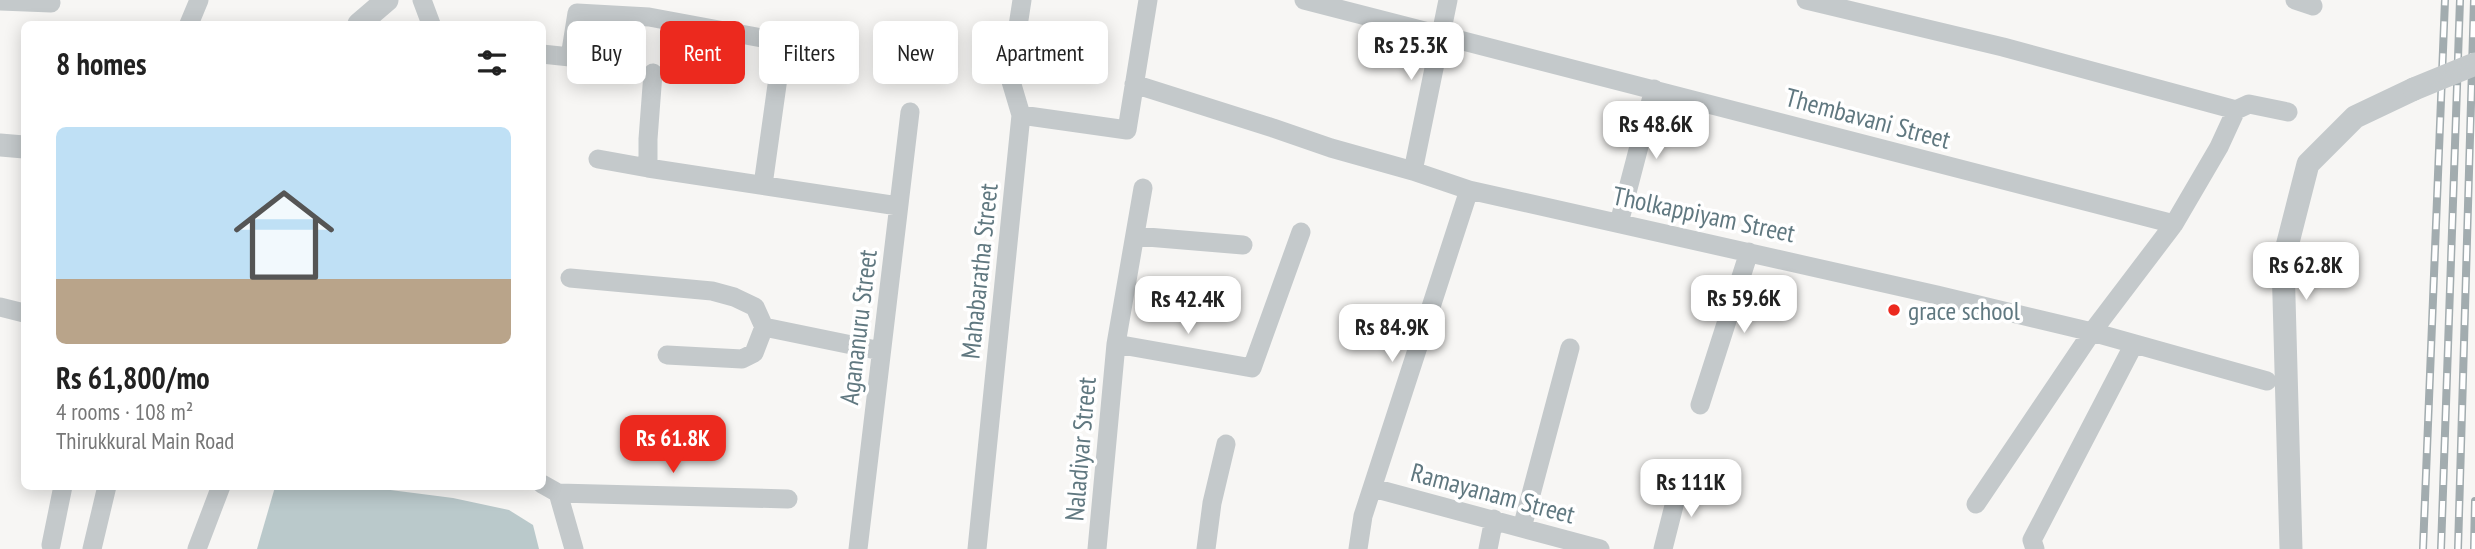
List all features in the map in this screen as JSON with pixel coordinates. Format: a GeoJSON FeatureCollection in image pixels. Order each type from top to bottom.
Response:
{"type":"FeatureCollection","features":[{"type":"Feature","properties":{"kind":"street"},"geometry":{"type":"LineString","coordinates":[[190,21],[199,0]]}},
{"type":"Feature","properties":{"kind":"street"},"geometry":{"type":"LineString","coordinates":[[362,21],[387,0]]}},
{"type":"Feature","properties":{"kind":"street"},"geometry":{"type":"LineString","coordinates":[[422,0],[430,21]]}},
{"type":"Feature","properties":{"kind":"street","name":"Mahabaratha Street"},"geometry":{"type":"LineString","coordinates":[[977,549],[1021,115],[1010,78],[1022,0]]}},
{"type":"Feature","properties":{"kind":"street"},"geometry":{"type":"LineString","coordinates":[[1021,115],[1127,130],[1147,0]]}},
{"type":"Feature","properties":{"kind":"street","name":"Thembavani Street"},"geometry":{"type":"LineString","coordinates":[[1304,0],[2174,224]]}},
{"type":"Feature","properties":{"kind":"street"},"geometry":{"type":"LineString","coordinates":[[1413,171],[1448,0]]}},
{"type":"Feature","properties":{"kind":"street"},"geometry":{"type":"LineString","coordinates":[[1809,0],[2003,47],[2236,110],[2249,104],[2288,112]]}},
{"type":"Feature","properties":{"kind":"street"},"geometry":{"type":"LineString","coordinates":[[0,1],[51,3]]}},
{"type":"Feature","properties":{"kind":"street"},"geometry":{"type":"LineString","coordinates":[[546,54],[570,57],[577,13],[649,17],[783,42],[763,185]]}},
{"type":"Feature","properties":{"kind":"street"},"geometry":{"type":"LineString","coordinates":[[2291,549],[2283,262],[2308,164],[2355,117],[2475,64]]}},
{"type":"Feature","properties":{"kind":"street"},"geometry":{"type":"LineString","coordinates":[[648,168],[653,74]]}},
{"type":"Feature","properties":{"kind":"street","name":"Tholkappiyam Street"},"geometry":{"type":"LineString","coordinates":[[1134,84],[1469,190],[2092,332],[2267,381]]}},
{"type":"Feature","properties":{"kind":"street"},"geometry":{"type":"LineString","coordinates":[[1619,223],[1654,89]]}},
{"type":"Feature","properties":{"kind":"street"},"geometry":{"type":"LineString","coordinates":[[1976,504],[2092,332],[2174,224],[2219,147],[2236,110]]}},
{"type":"Feature","properties":{"kind":"street","name":"Agananuru Street"},"geometry":{"type":"LineString","coordinates":[[858,549],[910,112]]}},
{"type":"Feature","properties":{"kind":"street"},"geometry":{"type":"LineString","coordinates":[[0,145],[21,146]]}},
{"type":"Feature","properties":{"kind":"street"},"geometry":{"type":"LineString","coordinates":[[598,159],[898,206]]}},
{"type":"Feature","properties":{"kind":"street","name":"Naladiyar Street"},"geometry":{"type":"LineString","coordinates":[[1097,549],[1116,344],[1143,188]]}},
{"type":"Feature","properties":{"kind":"street"},"geometry":{"type":"LineString","coordinates":[[1358,549],[1363,516],[1469,190]]}},
{"type":"Feature","properties":{"kind":"street"},"geometry":{"type":"LineString","coordinates":[[1116,344],[1252,368],[1301,232]]}},
{"type":"Feature","properties":{"kind":"street"},"geometry":{"type":"LineString","coordinates":[[1135,236],[1243,245]]}},
{"type":"Feature","properties":{"kind":"street"},"geometry":{"type":"LineString","coordinates":[[1700,405],[1749,252]]}},
{"type":"Feature","properties":{"kind":"street"},"geometry":{"type":"LineString","coordinates":[[570,278],[712,291],[755,307],[764,327],[754,352],[742,359],[667,355]]}},
{"type":"Feature","properties":{"kind":"street"},"geometry":{"type":"LineString","coordinates":[[0,307],[21,312]]}},
{"type":"Feature","properties":{"kind":"street"},"geometry":{"type":"LineString","coordinates":[[764,327],[881,351]]}},
{"type":"Feature","properties":{"kind":"street"},"geometry":{"type":"LineString","coordinates":[[2035,549],[2032,540],[2134,344]]}},
{"type":"Feature","properties":{"kind":"street"},"geometry":{"type":"LineString","coordinates":[[1522,528],[1570,348]]}},
{"type":"Feature","properties":{"kind":"street"},"geometry":{"type":"LineString","coordinates":[[1206,549],[1212,503],[1226,444]]}},
{"type":"Feature","properties":{"kind":"street"},"geometry":{"type":"LineString","coordinates":[[1663,549],[1681,478]]}},
{"type":"Feature","properties":{"kind":"street","name":"Ramayanam Street"},"geometry":{"type":"LineString","coordinates":[[1373,488],[1600,549]]}},
{"type":"Feature","properties":{"kind":"street"},"geometry":{"type":"LineString","coordinates":[[575,549],[550,489],[788,499]]}},
{"type":"Feature","properties":{"kind":"street"},"geometry":{"type":"LineString","coordinates":[[51,545],[62,490]]}},
{"type":"Feature","properties":{"kind":"street"},"geometry":{"type":"LineString","coordinates":[[92,549],[106,490]]}},
{"type":"Feature","properties":{"kind":"street"},"geometry":{"type":"LineString","coordinates":[[197,549],[219,490]]}},
{"type":"Feature","properties":{"kind":"street"},"geometry":{"type":"LineString","coordinates":[[1488,549],[1494,519]]}},
{"type":"Feature","properties":{"kind":"shaded area"},"geometry":{"type":"Polygon","coordinates":[[[274,490],[390,490],[453,498],[509,510],[533,525],[539,549],[257,549],[274,490]]]}},
{"type":"Feature","properties":{"kind":"railway"},"geometry":{"type":"LineString","coordinates":[[2423,549],[2445,0]]}},
{"type":"Feature","properties":{"kind":"railway"},"geometry":{"type":"LineString","coordinates":[[2441,549],[2460,0]]}},
{"type":"Feature","properties":{"kind":"railway"},"geometry":{"type":"LineString","coordinates":[[2458,549],[2474,0]]}},
{"type":"Feature","properties":{"kind":"railway"},"geometry":{"type":"LineString","coordinates":[[2474,549],[2475,501]]}},
{"type":"Feature","properties":{"kind":"place","name":"grace school"},"geometry":{"type":"Point","coordinates":[1894,310]}}]}
